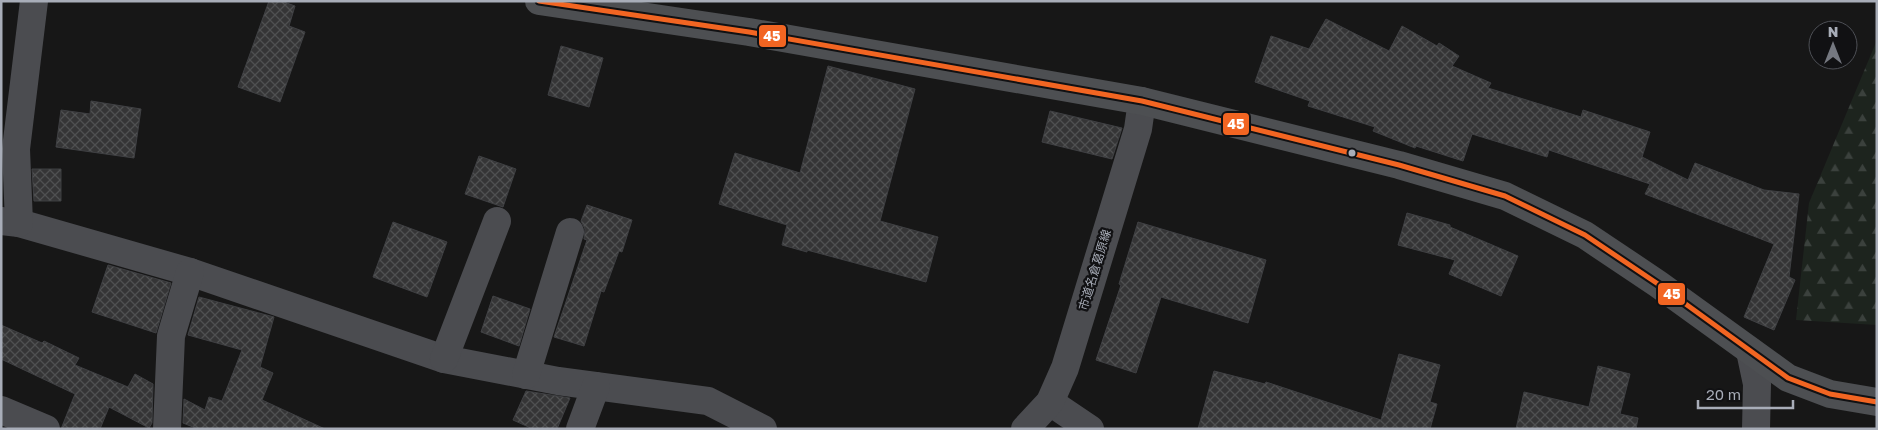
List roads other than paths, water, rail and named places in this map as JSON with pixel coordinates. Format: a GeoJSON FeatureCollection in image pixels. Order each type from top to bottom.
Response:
{"type":"FeatureCollection","features":[{"type":"Feature","properties":{"kind":"main road"},"geometry":{"type":"LineString","coordinates":[[539,1],[749,32],[1142,101],[1399,165],[1505,196],[1584,235],[1658,284],[1788,378],[1830,394],[1877,402]]}},
{"type":"Feature","properties":{"kind":"street"},"geometry":{"type":"LineString","coordinates":[[34,1],[16,149],[10,222],[190,272],[444,359],[526,375],[708,401],[763,429]]}},
{"type":"Feature","properties":{"kind":"street","name":"市道名倉葛原線"},"geometry":{"type":"LineString","coordinates":[[1025,429],[1050,402],[1065,368],[1138,129],[1142,101]]}},
{"type":"Feature","properties":{"kind":"street"},"geometry":{"type":"LineString","coordinates":[[444,359],[497,221]]}},
{"type":"Feature","properties":{"kind":"street"},"geometry":{"type":"LineString","coordinates":[[526,375],[570,232]]}},
{"type":"Feature","properties":{"kind":"street"},"geometry":{"type":"LineString","coordinates":[[167,429],[171,336],[190,272]]}},
{"type":"Feature","properties":{"kind":"street"},"geometry":{"type":"LineString","coordinates":[[1750,351],[1757,384],[1756,429]]}},
{"type":"Feature","properties":{"kind":"street"},"geometry":{"type":"LineString","coordinates":[[580,429],[596,386]]}},
{"type":"Feature","properties":{"kind":"street"},"geometry":{"type":"LineString","coordinates":[[1050,402],[1090,429]]}},
{"type":"Feature","properties":{"kind":"street"},"geometry":{"type":"LineString","coordinates":[[1,410],[46,429]]}}]}
